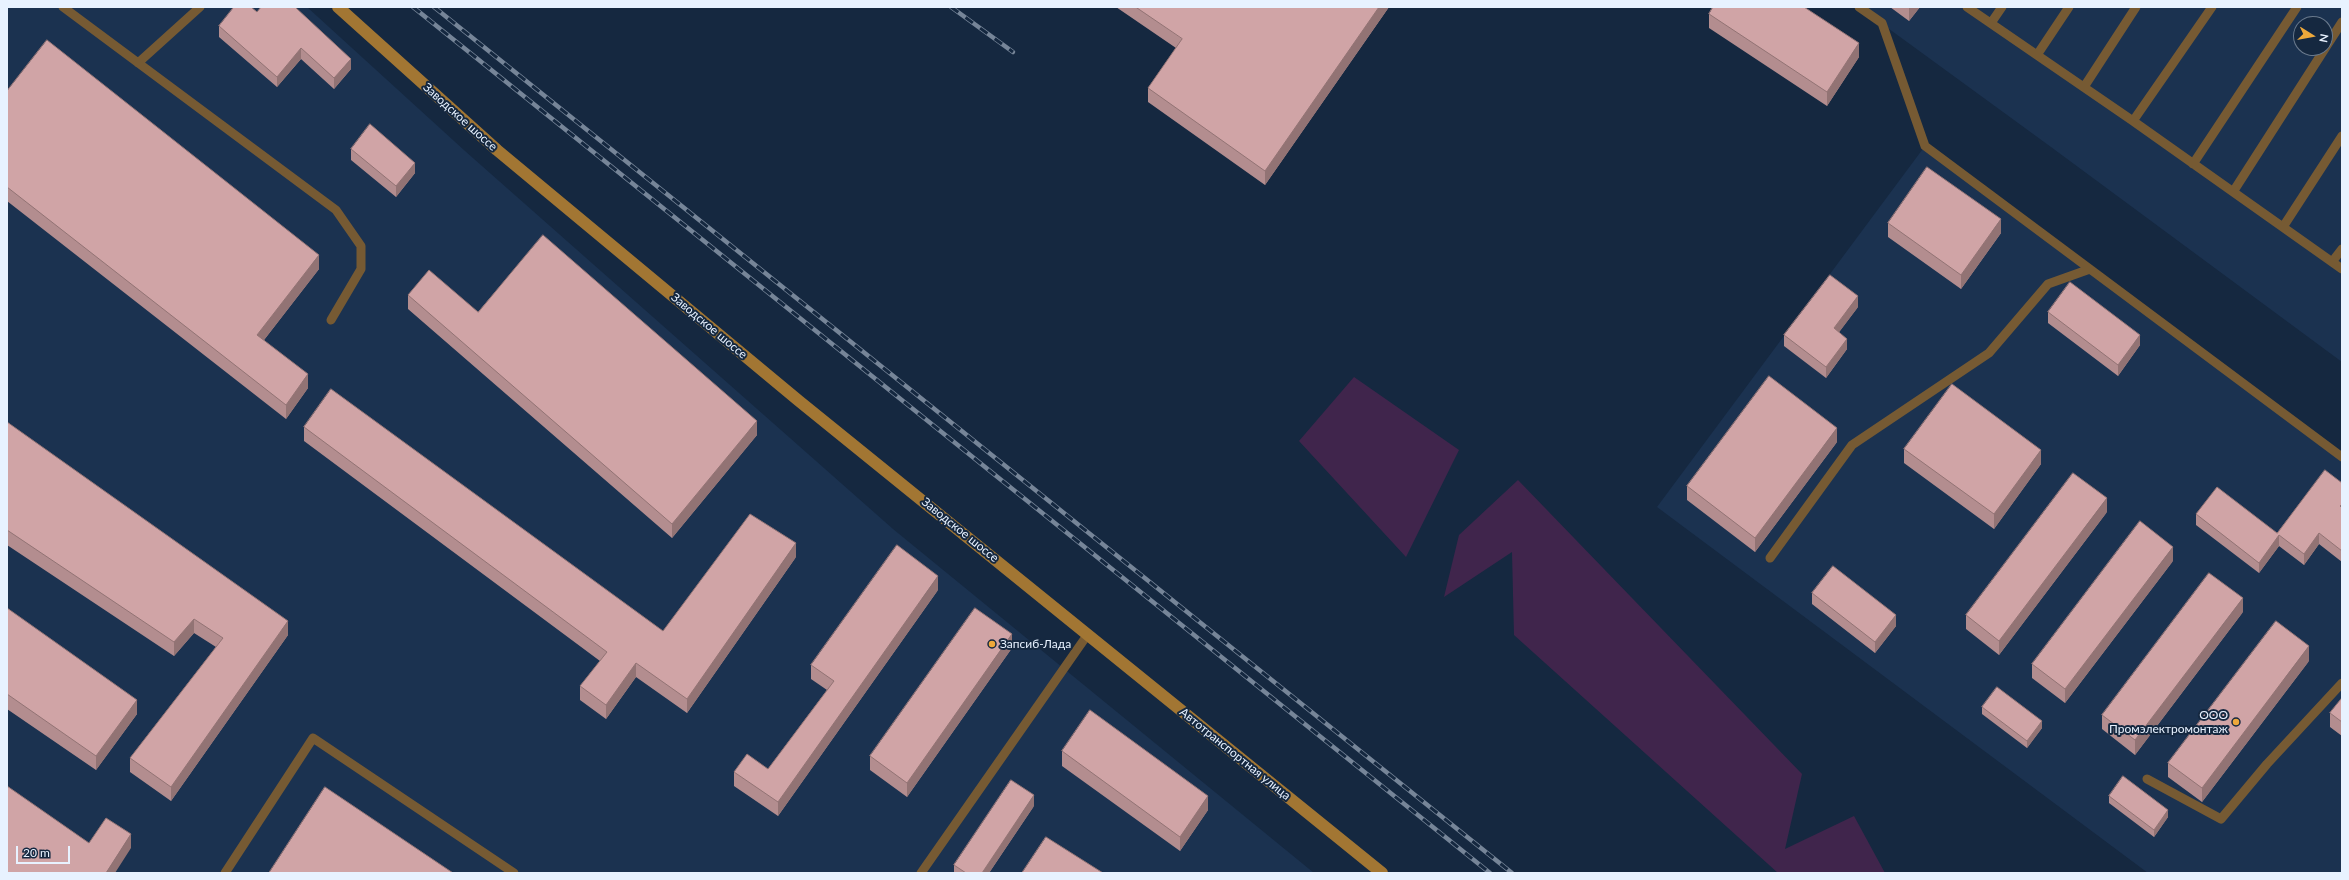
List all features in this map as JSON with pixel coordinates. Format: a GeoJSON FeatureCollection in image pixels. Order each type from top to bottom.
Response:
{"type":"FeatureCollection","features":[{"type":"Feature","properties":{"kind":"main road","name":"Заводское шоссе"},"geometry":{"type":"LineString","coordinates":[[338,7],[497,150],[806,406],[1088,634]]}},
{"type":"Feature","properties":{"kind":"main road","name":"Автотранспортная улица"},"geometry":{"type":"LineString","coordinates":[[1088,634],[1382,873]]}},
{"type":"Feature","properties":{"kind":"lane"},"geometry":{"type":"LineString","coordinates":[[63,7],[336,210],[361,246],[361,269],[331,320]]}},
{"type":"Feature","properties":{"kind":"lane"},"geometry":{"type":"LineString","coordinates":[[138,63],[200,7]]}},
{"type":"Feature","properties":{"kind":"lane"},"geometry":{"type":"LineString","coordinates":[[1859,7],[1882,23],[1925,146],[2342,457]]}},
{"type":"Feature","properties":{"kind":"lane"},"geometry":{"type":"LineString","coordinates":[[1967,7],[2133,121],[2342,269]]}},
{"type":"Feature","properties":{"kind":"lane"},"geometry":{"type":"LineString","coordinates":[[1991,23],[2002,7]]}},
{"type":"Feature","properties":{"kind":"lane"},"geometry":{"type":"LineString","coordinates":[[2037,55],[2069,7]]}},
{"type":"Feature","properties":{"kind":"lane"},"geometry":{"type":"LineString","coordinates":[[2084,87],[2136,7]]}},
{"type":"Feature","properties":{"kind":"lane"},"geometry":{"type":"LineString","coordinates":[[2133,121],[2212,7]]}},
{"type":"Feature","properties":{"kind":"lane"},"geometry":{"type":"LineString","coordinates":[[2194,164],[2297,7]]}},
{"type":"Feature","properties":{"kind":"lane"},"geometry":{"type":"LineString","coordinates":[[2233,192],[2342,22]]}},
{"type":"Feature","properties":{"kind":"lane"},"geometry":{"type":"LineString","coordinates":[[2283,227],[2342,136]]}},
{"type":"Feature","properties":{"kind":"lane"},"geometry":{"type":"LineString","coordinates":[[2332,262],[2342,249]]}},
{"type":"Feature","properties":{"kind":"lane"},"geometry":{"type":"LineString","coordinates":[[1770,558],[1852,445],[1989,353],[2048,284],[2090,269]]}},
{"type":"Feature","properties":{"kind":"lane"},"geometry":{"type":"LineString","coordinates":[[922,873],[1088,634]]}},
{"type":"Feature","properties":{"kind":"lane"},"geometry":{"type":"LineString","coordinates":[[2147,779],[2221,819],[2267,764],[2342,683]]}},
{"type":"Feature","properties":{"kind":"lane"},"geometry":{"type":"LineString","coordinates":[[225,873],[313,738],[514,873]]}},
{"type":"Feature","properties":{"kind":"shaded area"},"geometry":{"type":"Polygon","coordinates":[[[7,7],[307,7],[465,151],[893,529],[1314,873],[7,873],[7,7]]]}},
{"type":"Feature","properties":{"kind":"shaded area"},"geometry":{"type":"Polygon","coordinates":[[[1859,7],[2342,7],[2342,362],[2051,147],[1859,7]]]}},
{"type":"Feature","properties":{"kind":"shaded area"},"geometry":{"type":"Polygon","coordinates":[[[1925,146],[2342,457],[2342,873],[2148,873],[1657,507],[1925,146]]]}},
{"type":"Feature","properties":{"kind":"shaded area"},"geometry":{"type":"Polygon","coordinates":[[[1354,377],[1459,450],[1406,557],[1299,441],[1354,377]]]}},
{"type":"Feature","properties":{"kind":"shaded area"},"geometry":{"type":"Polygon","coordinates":[[[1518,480],[1802,774],[1785,849],[1854,816],[1885,873],[1778,873],[1514,635],[1512,552],[1444,597],[1459,535],[1518,480]]]}},
{"type":"Feature","properties":{"kind":"building"},"geometry":{"type":"Polygon","coordinates":[[[234,7],[251,7],[257,12],[261,7],[295,7],[351,59],[334,78],[301,48],[277,77],[219,26],[234,7]]]}},
{"type":"Feature","properties":{"kind":"building"},"geometry":{"type":"Polygon","coordinates":[[[1136,7],[1379,7],[1265,171],[1148,88],[1182,39],[1136,7]]]}},
{"type":"Feature","properties":{"kind":"building"},"geometry":{"type":"Polygon","coordinates":[[[1713,7],[1804,7],[1859,43],[1827,92],[1709,14],[1713,7]]]}},
{"type":"Feature","properties":{"kind":"building"},"geometry":{"type":"Polygon","coordinates":[[[47,40],[319,255],[257,335],[308,374],[286,405],[7,187],[7,91],[47,40]]]}},
{"type":"Feature","properties":{"kind":"building"},"geometry":{"type":"Polygon","coordinates":[[[370,124],[415,163],[396,186],[351,149],[370,124]]]}},
{"type":"Feature","properties":{"kind":"building"},"geometry":{"type":"Polygon","coordinates":[[[1927,167],[2001,219],[1961,275],[1888,223],[1927,167]]]}},
{"type":"Feature","properties":{"kind":"building"},"geometry":{"type":"Polygon","coordinates":[[[543,235],[757,421],[672,524],[408,295],[429,270],[478,312],[543,235]]]}},
{"type":"Feature","properties":{"kind":"building"},"geometry":{"type":"Polygon","coordinates":[[[1830,275],[1858,296],[1834,328],[1847,339],[1826,367],[1784,335],[1830,275]]]}},
{"type":"Feature","properties":{"kind":"building"},"geometry":{"type":"Polygon","coordinates":[[[2070,282],[2140,335],[2118,365],[2048,312],[2070,282]]]}},
{"type":"Feature","properties":{"kind":"building"},"geometry":{"type":"Polygon","coordinates":[[[1769,376],[1837,428],[1755,538],[1687,486],[1769,376]]]}},
{"type":"Feature","properties":{"kind":"building"},"geometry":{"type":"Polygon","coordinates":[[[1952,384],[2041,450],[1994,514],[1904,449],[1952,384]]]}},
{"type":"Feature","properties":{"kind":"building"},"geometry":{"type":"Polygon","coordinates":[[[331,389],[663,631],[750,514],[796,543],[687,699],[636,663],[606,705],[580,686],[607,652],[304,427],[331,389]]]}},
{"type":"Feature","properties":{"kind":"building"},"geometry":{"type":"Polygon","coordinates":[[[7,422],[288,621],[171,787],[130,758],[223,638],[194,619],[174,642],[7,530],[7,422]]]}},
{"type":"Feature","properties":{"kind":"building"},"geometry":{"type":"Polygon","coordinates":[[[2325,470],[2342,483],[2342,504],[2340,506],[2342,508],[2342,551],[2319,533],[2304,554],[2279,535],[2259,563],[2196,514],[2217,487],[2277,533],[2325,470]]]}},
{"type":"Feature","properties":{"kind":"building"},"geometry":{"type":"Polygon","coordinates":[[[2073,473],[2107,498],[1999,641],[1966,615],[2073,473]]]}},
{"type":"Feature","properties":{"kind":"building"},"geometry":{"type":"Polygon","coordinates":[[[2140,521],[2173,547],[2065,689],[2032,664],[2140,521]]]}},
{"type":"Feature","properties":{"kind":"building"},"geometry":{"type":"Polygon","coordinates":[[[897,545],[938,576],[778,802],[734,772],[747,754],[768,769],[834,681],[811,665],[897,545]]]}},
{"type":"Feature","properties":{"kind":"building"},"geometry":{"type":"Polygon","coordinates":[[[1833,566],[1896,615],[1875,642],[1812,593],[1833,566]]]}},
{"type":"Feature","properties":{"kind":"building"},"geometry":{"type":"Polygon","coordinates":[[[2209,573],[2243,598],[2135,740],[2102,715],[2209,573]]]}},
{"type":"Feature","properties":{"kind":"building"},"geometry":{"type":"Polygon","coordinates":[[[7,608],[137,700],[96,756],[7,694],[7,608]]]}},
{"type":"Feature","properties":{"kind":"building"},"geometry":{"type":"Polygon","coordinates":[[[975,608],[1012,634],[907,783],[870,756],[975,608]]]}},
{"type":"Feature","properties":{"kind":"building"},"geometry":{"type":"Polygon","coordinates":[[[2276,621],[2309,646],[2202,788],[2168,763],[2276,621]]]}},
{"type":"Feature","properties":{"kind":"building"},"geometry":{"type":"Polygon","coordinates":[[[1997,687],[2042,721],[2027,741],[1982,707],[1997,687]]]}},
{"type":"Feature","properties":{"kind":"building"},"geometry":{"type":"Polygon","coordinates":[[[2342,698],[2342,722],[2330,713],[2342,698]]]}},
{"type":"Feature","properties":{"kind":"building"},"geometry":{"type":"Polygon","coordinates":[[[1090,710],[1208,796],[1180,837],[1062,751],[1090,710]]]}},
{"type":"Feature","properties":{"kind":"building"},"geometry":{"type":"Polygon","coordinates":[[[2123,776],[2168,810],[2154,830],[2109,796],[2123,776]]]}},
{"type":"Feature","properties":{"kind":"building"},"geometry":{"type":"Polygon","coordinates":[[[1011,780],[1034,795],[982,873],[966,873],[954,865],[1011,780]]]}},
{"type":"Feature","properties":{"kind":"building"},"geometry":{"type":"Polygon","coordinates":[[[7,786],[89,843],[106,818],[131,834],[106,873],[7,873],[7,786]]]}},
{"type":"Feature","properties":{"kind":"building"},"geometry":{"type":"Polygon","coordinates":[[[325,787],[453,873],[269,873],[325,787]]]}},
{"type":"Feature","properties":{"kind":"building"},"geometry":{"type":"Polygon","coordinates":[[[1046,837],[1103,873],[1022,873],[1046,837]]]}},
{"type":"Feature","properties":{"kind":"railway"},"geometry":{"type":"LineString","coordinates":[[413,7],[1490,873]]}},
{"type":"Feature","properties":{"kind":"railway"},"geometry":{"type":"LineString","coordinates":[[434,7],[1512,873]]}},
{"type":"Feature","properties":{"kind":"railway"},"geometry":{"type":"LineString","coordinates":[[951,7],[1013,52]]}},
{"type":"Feature","properties":{"kind":"place","name":"Запсиб-Лада"},"geometry":{"type":"Point","coordinates":[992,644]}},
{"type":"Feature","properties":{"kind":"place","name":"ООО Промэлектромонтаж"},"geometry":{"type":"Point","coordinates":[2236,722]}}]}
